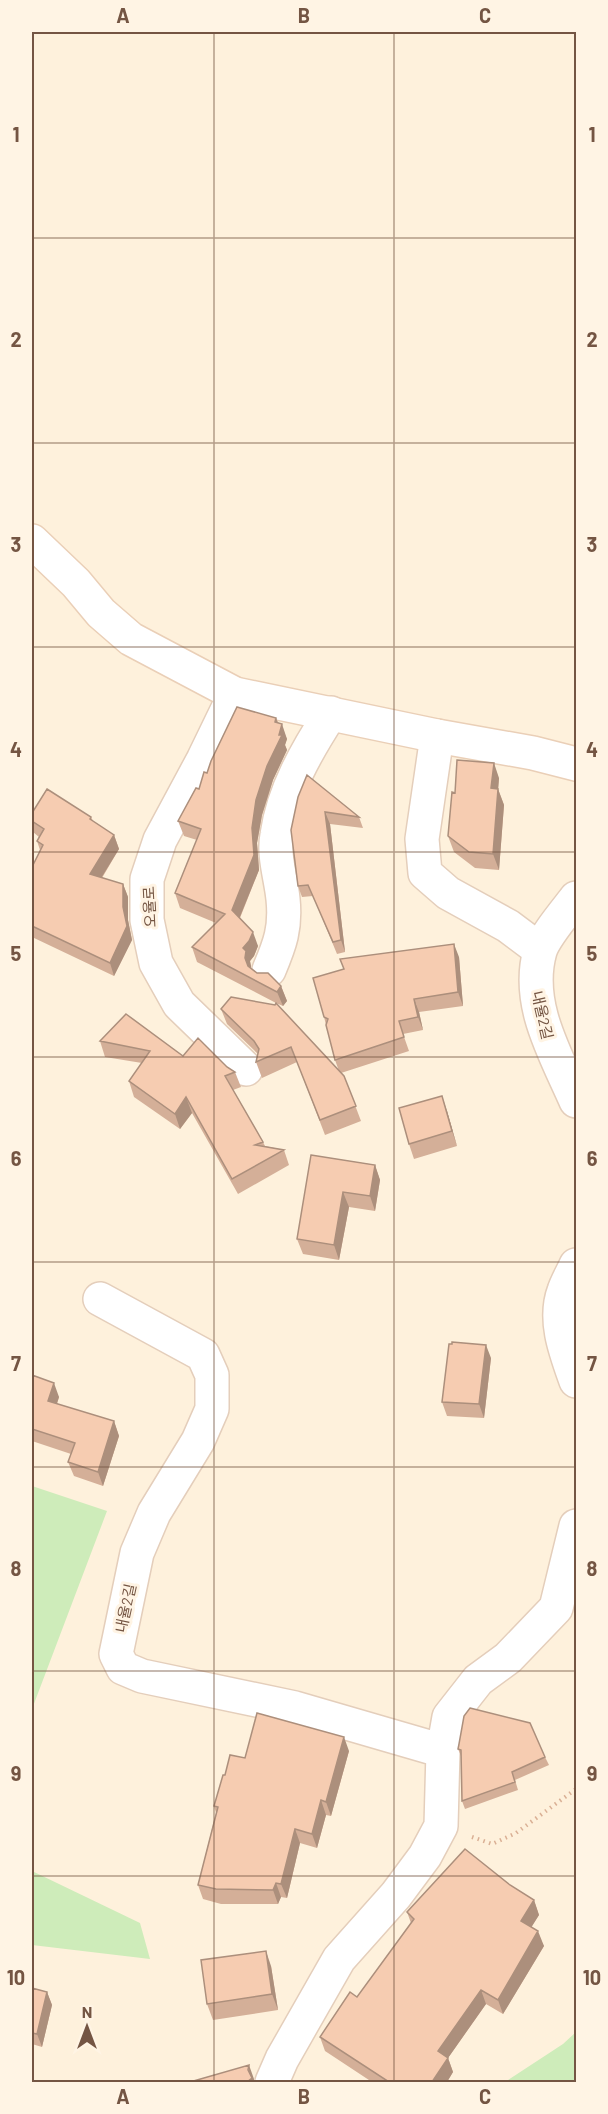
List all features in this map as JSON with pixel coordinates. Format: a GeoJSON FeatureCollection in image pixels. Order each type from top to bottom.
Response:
{"type":"FeatureCollection","features":[{"type":"Feature","properties":{"kind":"street"},"geometry":{"type":"LineString","coordinates":[[32,541],[76,583],[101,613],[131,639],[235,694],[437,736],[533,753],[576,764]]}},
{"type":"Feature","properties":{"kind":"street","name":"오율로"},"geometry":{"type":"LineString","coordinates":[[235,694],[160,840],[147,879],[147,920],[156,963],[179,1004],[246,1069]]}},
{"type":"Feature","properties":{"kind":"street"},"geometry":{"type":"LineString","coordinates":[[269,970],[282,938],[283,900],[276,836],[289,790],[309,746],[331,713]]}},
{"type":"Feature","properties":{"kind":"street"},"geometry":{"type":"LineString","coordinates":[[437,736],[422,839],[425,873],[448,893],[508,926],[540,950]]}},
{"type":"Feature","properties":{"kind":"street","name":"내율2길"},"geometry":{"type":"LineString","coordinates":[[576,898],[540,950],[536,984],[542,1020],[554,1055],[576,1101]]}},
{"type":"Feature","properties":{"kind":"street"},"geometry":{"type":"LineString","coordinates":[[576,1265],[563,1292],[559,1321],[576,1381]]}},
{"type":"Feature","properties":{"kind":"street","name":"내율2길"},"geometry":{"type":"LineString","coordinates":[[100,1299],[203,1355],[212,1375],[212,1409],[198,1441],[154,1513],[137,1553],[116,1654],[123,1668],[142,1676],[295,1708],[442,1751]]}},
{"type":"Feature","properties":{"kind":"street"},"geometry":{"type":"LineString","coordinates":[[272,2082],[287,2049],[339,1959],[396,1895],[425,1856],[441,1826],[442,1751],[449,1717],[478,1680],[508,1658],[556,1608],[576,1526]]}},
{"type":"Feature","properties":{"kind":"path"},"geometry":{"type":"LineString","coordinates":[[441,1826],[492,1844],[516,1833],[576,1789]]}},
{"type":"Feature","properties":{"kind":"green space"},"geometry":{"type":"Polygon","coordinates":[[[32,1486],[107,1511],[32,1709],[32,1486]]]}},
{"type":"Feature","properties":{"kind":"green space"},"geometry":{"type":"Polygon","coordinates":[[[32,1871],[140,1923],[150,1959],[32,1945],[32,1871]]]}},
{"type":"Feature","properties":{"kind":"green space"},"geometry":{"type":"Polygon","coordinates":[[[576,2032],[576,2082],[505,2082],[563,2044],[576,2032]]]}},
{"type":"Feature","properties":{"kind":"building"},"geometry":{"type":"Polygon","coordinates":[[[237,707],[276,718],[275,722],[282,724],[279,735],[282,735],[267,766],[256,800],[252,828],[254,855],[232,910],[253,932],[243,948],[246,951],[245,958],[248,966],[257,973],[268,973],[281,986],[277,992],[192,947],[225,914],[175,893],[201,829],[178,821],[196,788],[199,789],[204,772],[207,773],[237,707]]]}},
{"type":"Feature","properties":{"kind":"building"},"geometry":{"type":"Polygon","coordinates":[[[457,760],[494,763],[491,788],[498,789],[493,854],[469,852],[448,836],[452,792],[455,793],[457,760]]]}},
{"type":"Feature","properties":{"kind":"building"},"geometry":{"type":"Polygon","coordinates":[[[307,775],[359,817],[325,812],[341,940],[333,942],[308,885],[298,886],[291,830],[298,797],[307,775]]]}},
{"type":"Feature","properties":{"kind":"building"},"geometry":{"type":"Polygon","coordinates":[[[47,789],[91,817],[90,819],[114,835],[90,874],[123,884],[123,907],[127,926],[110,963],[32,926],[32,867],[43,845],[37,841],[44,829],[32,821],[32,813],[47,789]]]}},
{"type":"Feature","properties":{"kind":"building"},"geometry":{"type":"Polygon","coordinates":[[[454,944],[458,992],[414,999],[418,1017],[399,1021],[404,1037],[335,1060],[326,1025],[328,1019],[324,1017],[313,978],[344,969],[340,959],[454,944]]]}},
{"type":"Feature","properties":{"kind":"building"},"geometry":{"type":"Polygon","coordinates":[[[231,997],[275,1005],[276,1003],[344,1076],[356,1106],[320,1120],[291,1047],[256,1062],[259,1049],[254,1041],[221,1009],[231,997]]]}},
{"type":"Feature","properties":{"kind":"building"},"geometry":{"type":"Polygon","coordinates":[[[126,1014],[183,1056],[198,1038],[235,1072],[225,1076],[263,1142],[255,1145],[284,1150],[232,1179],[186,1097],[175,1114],[129,1081],[150,1051],[100,1041],[126,1014]]]}},
{"type":"Feature","properties":{"kind":"building"},"geometry":{"type":"Polygon","coordinates":[[[442,1096],[452,1131],[409,1144],[399,1108],[442,1096]]]}},
{"type":"Feature","properties":{"kind":"building"},"geometry":{"type":"Polygon","coordinates":[[[311,1155],[375,1165],[370,1196],[343,1192],[334,1245],[297,1239],[311,1155]]]}},
{"type":"Feature","properties":{"kind":"building"},"geometry":{"type":"Polygon","coordinates":[[[452,1342],[486,1345],[479,1404],[442,1402],[449,1344],[452,1342]]]}},
{"type":"Feature","properties":{"kind":"building"},"geometry":{"type":"Polygon","coordinates":[[[32,1375],[54,1383],[48,1401],[114,1421],[98,1472],[68,1462],[75,1443],[32,1429],[32,1375]]]}},
{"type":"Feature","properties":{"kind":"building"},"geometry":{"type":"Polygon","coordinates":[[[470,1708],[530,1723],[545,1757],[512,1772],[515,1782],[462,1801],[461,1750],[458,1749],[464,1716],[470,1708]]]}},
{"type":"Feature","properties":{"kind":"building"},"geometry":{"type":"Polygon","coordinates":[[[257,1713],[344,1737],[326,1802],[321,1800],[312,1834],[295,1829],[281,1884],[276,1883],[273,1890],[216,1889],[198,1885],[218,1807],[214,1806],[223,1775],[225,1775],[230,1755],[245,1758],[257,1713]]]}},
{"type":"Feature","properties":{"kind":"building"},"geometry":{"type":"Polygon","coordinates":[[[465,1849],[510,1885],[534,1900],[521,1921],[538,1931],[498,2000],[481,1990],[438,2051],[448,2058],[432,2082],[389,2082],[320,2037],[350,1992],[357,1997],[414,1919],[407,1912],[465,1849]]]}},
{"type":"Feature","properties":{"kind":"building"},"geometry":{"type":"Polygon","coordinates":[[[266,1951],[272,1994],[207,2004],[201,1960],[266,1951]]]}},
{"type":"Feature","properties":{"kind":"building"},"geometry":{"type":"Polygon","coordinates":[[[32,1988],[47,1992],[37,2034],[32,2033],[32,1988]]]}},
{"type":"Feature","properties":{"kind":"building"},"geometry":{"type":"Polygon","coordinates":[[[249,2065],[248,2070],[252,2078],[247,2082],[190,2082],[249,2065]]]}}]}
